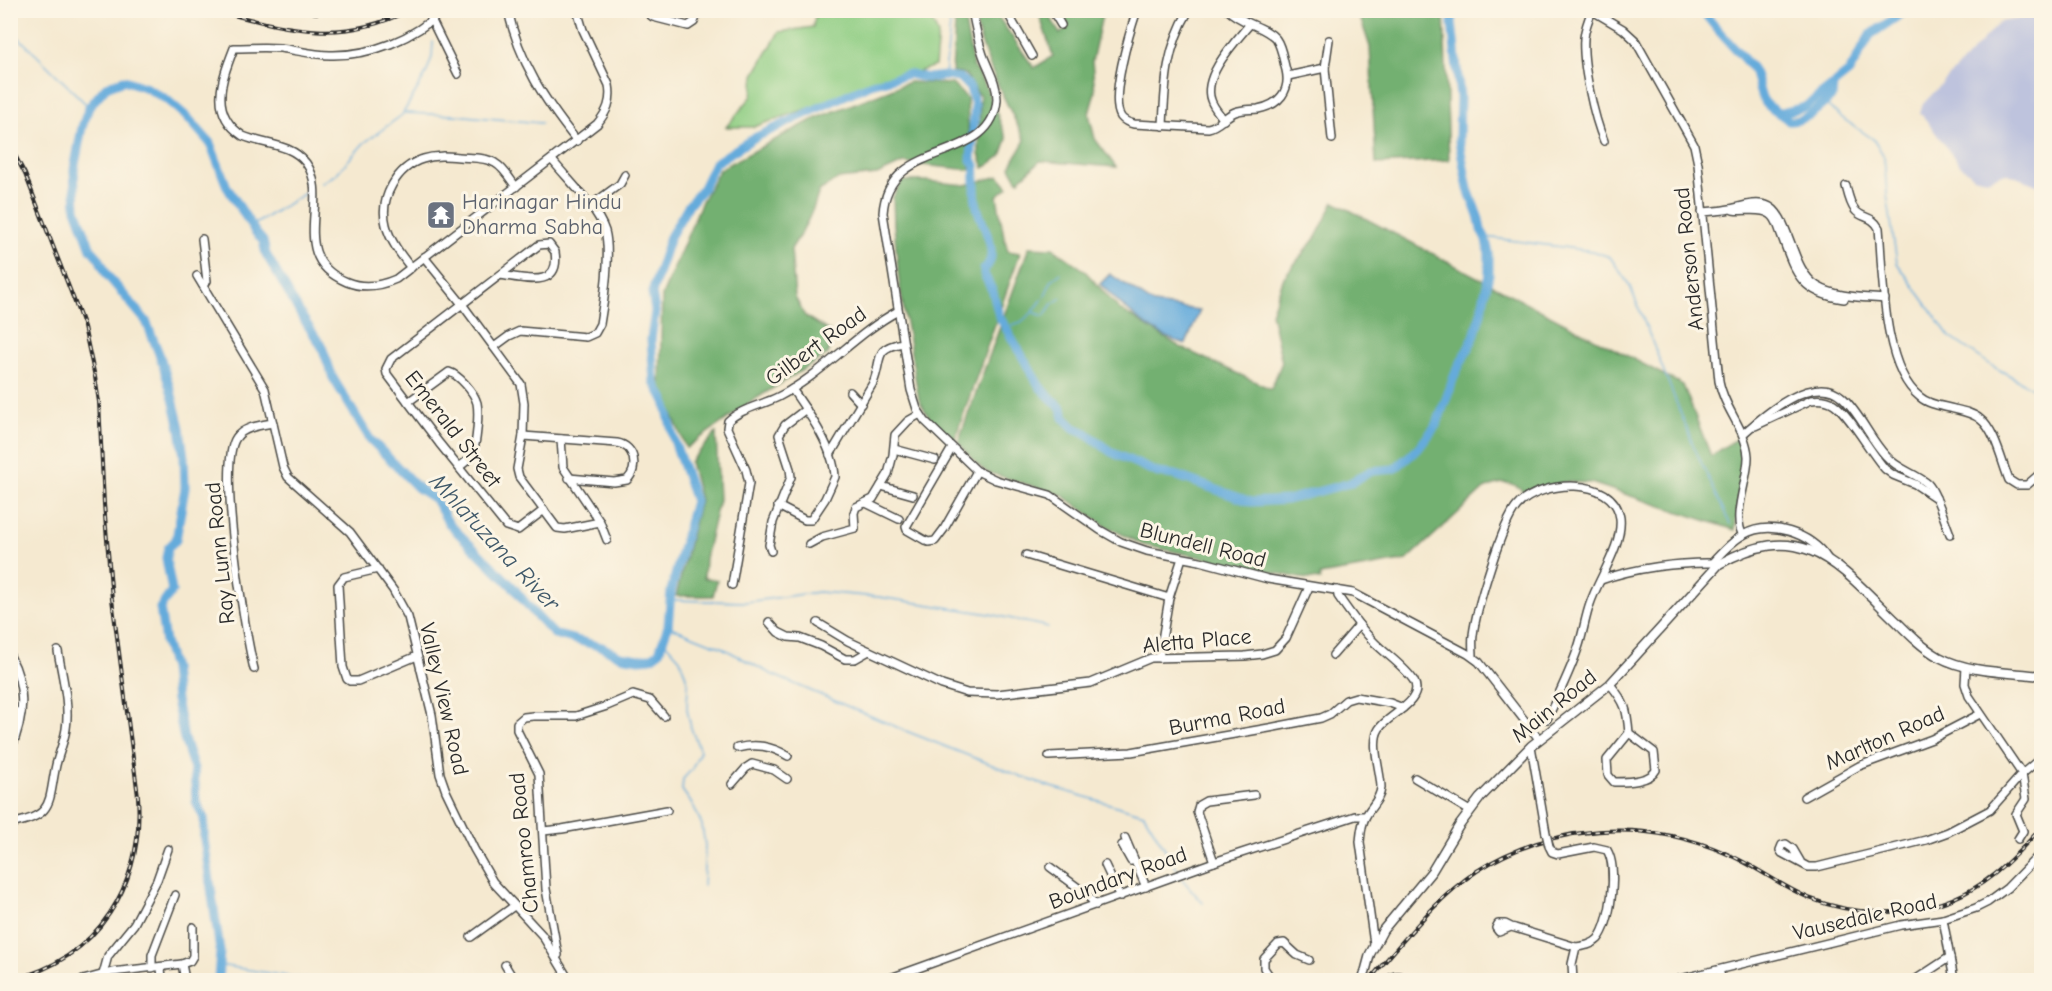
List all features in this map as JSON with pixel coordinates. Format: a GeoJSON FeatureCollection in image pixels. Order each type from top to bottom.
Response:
{"type":"FeatureCollection","features":[{"type":"Feature","properties":{"kind":"main road","name":"Main Road"},"geometry":{"type":"LineString","coordinates":[[1363,981],[1374,944],[1432,871],[1470,811],[1495,782],[1539,739],[1610,684],[1715,563],[1748,550],[1773,544],[1799,546],[1813,550],[1827,558],[1928,651],[1966,667],[2042,676]]}},
{"type":"Feature","properties":{"kind":"street"},"geometry":{"type":"LineString","coordinates":[[315,10],[336,10]]}},
{"type":"Feature","properties":{"kind":"street"},"geometry":{"type":"LineString","coordinates":[[443,10],[420,30],[400,40],[353,54],[328,55],[268,47],[234,48],[220,87],[220,102],[224,113],[237,132],[256,141],[288,149],[296,153],[307,165],[314,188],[313,239],[323,262],[338,277],[362,286],[388,282],[411,268],[597,124],[608,108],[610,92],[607,77],[583,30],[577,10]]}},
{"type":"Feature","properties":{"kind":"street"},"geometry":{"type":"LineString","coordinates":[[508,10],[516,42],[527,68],[544,99],[577,141]]}},
{"type":"Feature","properties":{"kind":"street"},"geometry":{"type":"LineString","coordinates":[[645,11],[653,17],[688,26],[694,22],[699,10]]}},
{"type":"Feature","properties":{"kind":"street","name":"Blundell Road"},"geometry":{"type":"LineString","coordinates":[[972,10],[978,41],[996,93],[993,114],[981,132],[971,139],[907,168],[889,186],[884,201],[883,213],[903,343],[911,390],[920,414],[977,471],[996,480],[1050,495],[1100,530],[1133,548],[1268,579],[1353,593],[1375,604],[1473,657],[1484,667],[1539,739]]}},
{"type":"Feature","properties":{"kind":"street"},"geometry":{"type":"LineString","coordinates":[[1006,10],[1032,57]]}},
{"type":"Feature","properties":{"kind":"street"},"geometry":{"type":"LineString","coordinates":[[1052,10],[1060,25]]}},
{"type":"Feature","properties":{"kind":"street"},"geometry":{"type":"LineString","coordinates":[[1137,10],[1122,63],[1119,112],[1128,122],[1208,128],[1237,111],[1257,109],[1273,102],[1286,91],[1288,76],[1277,41],[1267,32],[1249,25],[1228,10]]}},
{"type":"Feature","properties":{"kind":"street"},"geometry":{"type":"LineString","coordinates":[[1163,126],[1164,84],[1169,55],[1176,34],[1189,10]]}},
{"type":"Feature","properties":{"kind":"street"},"geometry":{"type":"LineString","coordinates":[[1591,11],[1584,44],[1596,121],[1604,141]]}},
{"type":"Feature","properties":{"kind":"street","name":"Anderson Road"},"geometry":{"type":"LineString","coordinates":[[1591,11],[1623,29],[1635,40],[1686,129],[1696,153],[1719,381],[1728,410],[1743,434],[1748,457],[1739,521],[1743,535]]}},
{"type":"Feature","properties":{"kind":"street"},"geometry":{"type":"LineString","coordinates":[[432,21],[458,74]]}},
{"type":"Feature","properties":{"kind":"street"},"geometry":{"type":"LineString","coordinates":[[1224,120],[1210,98],[1211,77],[1249,25]]}},
{"type":"Feature","properties":{"kind":"street"},"geometry":{"type":"LineString","coordinates":[[1329,40],[1325,68],[1332,139]]}},
{"type":"Feature","properties":{"kind":"street"},"geometry":{"type":"LineString","coordinates":[[1288,76],[1325,68]]}},
{"type":"Feature","properties":{"kind":"street"},"geometry":{"type":"LineString","coordinates":[[411,268],[389,234],[384,216],[391,186],[408,166],[423,159],[439,156],[489,160],[499,165],[516,187]]}},
{"type":"Feature","properties":{"kind":"street"},"geometry":{"type":"LineString","coordinates":[[494,347],[508,336],[520,331],[586,337],[598,330],[602,318],[607,250],[605,232],[590,206],[552,160]]}},
{"type":"Feature","properties":{"kind":"street"},"geometry":{"type":"LineString","coordinates":[[590,206],[622,182],[625,175]]}},
{"type":"Feature","properties":{"kind":"street"},"geometry":{"type":"LineString","coordinates":[[1846,186],[1853,208],[1874,220],[1879,228],[1885,300],[1894,356],[1905,380],[1912,390],[1925,401],[1967,413],[1982,420],[1990,432],[2009,480],[2013,483],[2027,485],[2042,472]]}},
{"type":"Feature","properties":{"kind":"street"},"geometry":{"type":"LineString","coordinates":[[1702,212],[1731,209],[1762,211],[1771,215],[1776,222],[1797,276],[1806,286],[1816,292],[1844,299],[1885,300]]}},
{"type":"Feature","properties":{"kind":"street"},"geometry":{"type":"LineString","coordinates":[[202,239],[207,281],[202,285]]}},
{"type":"Feature","properties":{"kind":"street","name":"Emerald Street"},"geometry":{"type":"LineString","coordinates":[[500,275],[546,278],[552,274],[555,252],[549,244],[542,243],[500,275],[462,304],[388,362],[386,369],[387,374],[408,402],[499,519],[510,529],[523,528],[544,510]]}},
{"type":"Feature","properties":{"kind":"street"},"geometry":{"type":"LineString","coordinates":[[424,257],[462,304],[520,384],[524,403],[518,474],[560,529],[600,522]]}},
{"type":"Feature","properties":{"kind":"street","name":"Valley View Road"},"geometry":{"type":"LineString","coordinates":[[197,276],[265,389],[283,467],[288,477],[350,532],[405,610],[432,715],[440,774],[483,866],[493,882],[542,935],[568,979]]}},
{"type":"Feature","properties":{"kind":"street","name":"Gilbert Road"},"geometry":{"type":"LineString","coordinates":[[732,585],[749,483],[727,428],[728,421],[792,389],[879,322],[898,311]]}},
{"type":"Feature","properties":{"kind":"street"},"geometry":{"type":"LineString","coordinates":[[830,455],[876,376],[881,353],[886,348],[903,343]]}},
{"type":"Feature","properties":{"kind":"street"},"geometry":{"type":"LineString","coordinates":[[408,402],[449,372],[458,377],[472,393],[477,403],[474,447],[470,458],[459,467]]}},
{"type":"Feature","properties":{"kind":"street"},"geometry":{"type":"LineString","coordinates":[[1743,434],[1778,407],[1806,391],[1820,388],[1830,390],[1843,398],[1887,458],[1928,484],[1950,534]]}},
{"type":"Feature","properties":{"kind":"street"},"geometry":{"type":"LineString","coordinates":[[778,506],[805,520],[812,519],[834,482],[835,473],[830,455],[806,409],[792,389]]}},
{"type":"Feature","properties":{"kind":"street"},"geometry":{"type":"LineString","coordinates":[[850,392],[861,404]]}},
{"type":"Feature","properties":{"kind":"street"},"geometry":{"type":"LineString","coordinates":[[1750,428],[1761,425],[1811,400],[1830,401],[1845,414],[1885,469],[1936,498]]}},
{"type":"Feature","properties":{"kind":"street"},"geometry":{"type":"LineString","coordinates":[[771,551],[770,535],[791,473],[779,435],[785,425],[806,409]]}},
{"type":"Feature","properties":{"kind":"street"},"geometry":{"type":"LineString","coordinates":[[810,543],[822,537],[854,529],[854,510],[858,505],[873,499],[888,474],[897,431],[920,414]]}},
{"type":"Feature","properties":{"kind":"street","name":"Ray Lunn Road"},"geometry":{"type":"LineString","coordinates":[[254,669],[229,495],[229,466],[234,442],[239,434],[273,423]]}},
{"type":"Feature","properties":{"kind":"street"},"geometry":{"type":"LineString","coordinates":[[523,436],[618,443],[627,446],[632,452],[633,471],[627,480],[614,482],[569,478]]}},
{"type":"Feature","properties":{"kind":"street"},"geometry":{"type":"LineString","coordinates":[[561,439],[561,464],[600,522],[607,540]]}},
{"type":"Feature","properties":{"kind":"street"},"geometry":{"type":"LineString","coordinates":[[952,448],[917,506],[906,530],[928,542],[935,541],[977,471]]}},
{"type":"Feature","properties":{"kind":"street"},"geometry":{"type":"LineString","coordinates":[[894,449],[934,460]]}},
{"type":"Feature","properties":{"kind":"street"},"geometry":{"type":"LineString","coordinates":[[881,486],[913,495]]}},
{"type":"Feature","properties":{"kind":"street"},"geometry":{"type":"LineString","coordinates":[[1473,657],[1472,636],[1475,622],[1501,537],[1517,506],[1525,499],[1549,488],[1570,486],[1594,489],[1610,498],[1619,513],[1619,529],[1590,603],[1575,655],[1547,719]]}},
{"type":"Feature","properties":{"kind":"street"},"geometry":{"type":"LineString","coordinates":[[866,502],[899,519]]}},
{"type":"Feature","properties":{"kind":"street","name":"Main Road"},"geometry":{"type":"LineString","coordinates":[[1715,563],[1724,550],[1743,535],[1762,529],[1785,531],[1802,536],[1821,549],[1827,558]]}},
{"type":"Feature","properties":{"kind":"street"},"geometry":{"type":"LineString","coordinates":[[1026,555],[1169,598]]}},
{"type":"Feature","properties":{"kind":"street"},"geometry":{"type":"LineString","coordinates":[[1159,658],[1169,598],[1182,558]]}},
{"type":"Feature","properties":{"kind":"street"},"geometry":{"type":"LineString","coordinates":[[1600,580],[1645,569],[1715,563]]}},
{"type":"Feature","properties":{"kind":"street"},"geometry":{"type":"LineString","coordinates":[[378,569],[344,577],[338,585],[343,667],[347,679],[357,681],[417,656]]}},
{"type":"Feature","properties":{"kind":"street","name":"Aletta Place"},"geometry":{"type":"LineString","coordinates":[[818,623],[869,651],[942,685],[976,695],[1077,686],[1099,680],[1142,661],[1159,658],[1245,656],[1275,650],[1286,638],[1309,587]]}},
{"type":"Feature","properties":{"kind":"street"},"geometry":{"type":"LineString","coordinates":[[1337,590],[1338,596],[1359,625],[1414,682],[1415,695],[1403,708],[1385,721],[1376,734],[1380,792],[1376,803],[1365,816],[1361,826],[1360,842],[1374,944]]}},
{"type":"Feature","properties":{"kind":"street"},"geometry":{"type":"LineString","coordinates":[[769,622],[778,632],[788,637],[800,638],[821,645],[845,659],[855,659],[869,651]]}},
{"type":"Feature","properties":{"kind":"street"},"geometry":{"type":"LineString","coordinates":[[1333,655],[1359,625]]}},
{"type":"Feature","properties":{"kind":"street"},"geometry":{"type":"LineString","coordinates":[[10,824],[38,815],[51,798],[66,727],[66,707],[58,651]]}},
{"type":"Feature","properties":{"kind":"street"},"geometry":{"type":"LineString","coordinates":[[10,656],[21,684],[18,734],[10,751]]}},
{"type":"Feature","properties":{"kind":"street"},"geometry":{"type":"LineString","coordinates":[[1966,667],[1965,689],[2022,774],[2026,795],[2025,801],[2016,814],[2023,831],[2018,839]]}},
{"type":"Feature","properties":{"kind":"street"},"geometry":{"type":"LineString","coordinates":[[1610,684],[1627,710],[1629,734],[1607,760],[1608,774],[1614,782],[1646,778],[1652,776],[1656,770],[1654,752],[1629,734]]}},
{"type":"Feature","properties":{"kind":"street","name":"Chamroo Road"},"geometry":{"type":"LineString","coordinates":[[560,963],[546,889],[539,774],[517,730],[518,723],[524,717],[576,716],[633,695],[650,700],[664,716]]}},
{"type":"Feature","properties":{"kind":"street","name":"Burma Road"},"geometry":{"type":"LineString","coordinates":[[1049,756],[1131,752],[1300,722],[1326,716],[1346,700],[1356,697],[1403,708]]}},
{"type":"Feature","properties":{"kind":"street"},"geometry":{"type":"LineString","coordinates":[[10,710],[21,713]]}},
{"type":"Feature","properties":{"kind":"street","name":"Marlton Road"},"geometry":{"type":"LineString","coordinates":[[1804,797],[1859,766],[1932,739],[1980,714]]}},
{"type":"Feature","properties":{"kind":"street"},"geometry":{"type":"LineString","coordinates":[[737,748],[761,745],[788,756]]}},
{"type":"Feature","properties":{"kind":"street"},"geometry":{"type":"LineString","coordinates":[[1511,927],[1576,947],[1592,944],[1597,940],[1603,928],[1613,889],[1611,858],[1607,850],[1599,847],[1558,854],[1552,852],[1546,833],[1532,746]]}},
{"type":"Feature","properties":{"kind":"street"},"geometry":{"type":"LineString","coordinates":[[1800,861],[1810,867],[1828,865],[1948,832],[1990,810],[2022,774],[2042,757]]}},
{"type":"Feature","properties":{"kind":"street"},"geometry":{"type":"LineString","coordinates":[[732,784],[752,764],[774,770],[787,779]]}},
{"type":"Feature","properties":{"kind":"street"},"geometry":{"type":"LineString","coordinates":[[1415,778],[1470,811]]}},
{"type":"Feature","properties":{"kind":"street"},"geometry":{"type":"LineString","coordinates":[[1214,862],[1197,812],[1199,805],[1206,801],[1254,795]]}},
{"type":"Feature","properties":{"kind":"street"},"geometry":{"type":"LineString","coordinates":[[543,831],[667,810]]}},
{"type":"Feature","properties":{"kind":"street","name":"Boundary Road"},"geometry":{"type":"LineString","coordinates":[[885,981],[1214,862],[1355,816],[1365,816]]}},
{"type":"Feature","properties":{"kind":"street"},"geometry":{"type":"LineString","coordinates":[[1124,841],[1145,887]]}},
{"type":"Feature","properties":{"kind":"street"},"geometry":{"type":"LineString","coordinates":[[105,977],[108,956],[129,932],[163,866],[168,849]]}},
{"type":"Feature","properties":{"kind":"street","name":"Vausedale Road"},"geometry":{"type":"LineString","coordinates":[[1676,981],[1901,925],[1943,919],[1976,908],[1996,897],[2015,881],[2042,852]]}},
{"type":"Feature","properties":{"kind":"street"},"geometry":{"type":"LineString","coordinates":[[1105,865],[1120,897]]}},
{"type":"Feature","properties":{"kind":"street"},"geometry":{"type":"LineString","coordinates":[[1050,867],[1084,892],[1096,905]]}},
{"type":"Feature","properties":{"kind":"street"},"geometry":{"type":"LineString","coordinates":[[152,968],[152,955],[175,895]]}},
{"type":"Feature","properties":{"kind":"street"},"geometry":{"type":"LineString","coordinates":[[471,938],[514,906]]}},
{"type":"Feature","properties":{"kind":"street"},"geometry":{"type":"LineString","coordinates":[[1943,919],[1954,981]]}},
{"type":"Feature","properties":{"kind":"street"},"geometry":{"type":"LineString","coordinates":[[83,981],[182,964],[193,958],[193,927]]}},
{"type":"Feature","properties":{"kind":"street"},"geometry":{"type":"LineString","coordinates":[[1272,981],[1264,968],[1264,959],[1278,944],[1284,943],[1302,958],[1309,960]]}},
{"type":"Feature","properties":{"kind":"street"},"geometry":{"type":"LineString","coordinates":[[1573,981],[1572,964],[1576,947]]}},
{"type":"Feature","properties":{"kind":"street"},"geometry":{"type":"LineString","coordinates":[[1915,981],[1950,957]]}},
{"type":"Feature","properties":{"kind":"street"},"geometry":{"type":"LineString","coordinates":[[182,964],[185,981]]}},
{"type":"Feature","properties":{"kind":"street"},"geometry":{"type":"LineString","coordinates":[[505,965],[514,981]]}},
{"type":"Feature","properties":{"kind":"street"},"geometry":{"type":"LineString","coordinates":[[161,967],[162,981]]}},
{"type":"Feature","properties":{"kind":"street"},"geometry":{"type":"LineString","coordinates":[[1719,970],[1722,981]]}},
{"type":"Feature","properties":{"kind":"street"},"geometry":{"type":"LineString","coordinates":[[1388,981],[1394,976],[1400,976],[1408,981]]}},
{"type":"Feature","properties":{"kind":"street"},"geometry":{"type":"LineString","coordinates":[[553,981],[568,979]]}},
{"type":"Feature","properties":{"kind":"shaded area"},"geometry":{"type":"Polygon","coordinates":[[[2041,15],[2041,189],[2039,186],[2006,173],[1986,180],[1974,177],[1959,164],[1920,112],[1923,104],[2000,22],[2041,15]]]}},
{"type":"Feature","properties":{"kind":"green space"},"geometry":{"type":"Polygon","coordinates":[[[816,11],[927,11],[938,34],[935,66],[753,127],[726,127],[752,96],[754,75],[779,32],[813,27],[816,11]]]}},
{"type":"Feature","properties":{"kind":"green space"},"geometry":{"type":"Polygon","coordinates":[[[948,11],[963,11],[973,66],[986,87],[1007,139],[1001,156],[984,168],[979,154],[980,97],[965,74],[952,72],[955,25],[948,11]]]}},
{"type":"Feature","properties":{"kind":"green space"},"geometry":{"type":"Polygon","coordinates":[[[973,11],[994,11],[1034,68],[1053,56],[1038,11],[1047,11],[1060,34],[1069,26],[1062,11],[1103,11],[1092,61],[1095,92],[1089,114],[1095,139],[1116,167],[1040,161],[1018,181],[1010,167],[1025,140],[988,61],[973,11]]]}},
{"type":"Feature","properties":{"kind":"green space"},"geometry":{"type":"Polygon","coordinates":[[[1358,11],[1444,11],[1449,160],[1376,164],[1370,47],[1358,11]]]}},
{"type":"Feature","properties":{"kind":"green space"},"geometry":{"type":"Polygon","coordinates":[[[909,82],[952,84],[967,98],[970,170],[903,163],[877,175],[838,179],[819,191],[808,221],[791,249],[795,297],[805,316],[830,332],[828,354],[757,398],[686,448],[660,384],[662,296],[702,201],[720,169],[812,120],[909,82]]]}},
{"type":"Feature","properties":{"kind":"green space"},"geometry":{"type":"Polygon","coordinates":[[[999,176],[1008,187],[997,196],[1004,237],[1008,251],[1020,253],[954,441],[929,417],[919,400],[899,281],[893,197],[902,181],[966,185],[999,176]]]}},
{"type":"Feature","properties":{"kind":"green space"},"geometry":{"type":"Polygon","coordinates":[[[1334,202],[1683,385],[1711,456],[1737,438],[1743,451],[1735,530],[1591,483],[1565,482],[1525,493],[1516,485],[1501,483],[1484,489],[1407,560],[1320,575],[1320,580],[1300,578],[1143,545],[1106,526],[1062,495],[987,472],[958,442],[1029,247],[1053,248],[1084,270],[1119,309],[1180,347],[1271,389],[1282,362],[1271,313],[1284,277],[1316,237],[1334,202]]]}},
{"type":"Feature","properties":{"kind":"green space"},"geometry":{"type":"Polygon","coordinates":[[[716,433],[719,500],[705,558],[704,578],[717,580],[713,596],[676,596],[700,500],[690,462],[716,433]]]}},
{"type":"Feature","properties":{"kind":"water"},"geometry":{"type":"Polygon","coordinates":[[[1110,274],[1154,304],[1200,310],[1186,344],[1150,328],[1119,302],[1100,284],[1110,274]]]}},
{"type":"Feature","properties":{"kind":"waterway"},"geometry":{"type":"LineString","coordinates":[[943,10],[950,24],[945,76]]}},
{"type":"Feature","properties":{"kind":"waterway","name":"Mhlatuzana River"},"geometry":{"type":"LineString","coordinates":[[218,980],[220,951],[204,839],[204,818],[196,802],[194,769],[184,739],[176,700],[173,668],[165,642],[160,608],[172,591],[166,558],[168,548],[176,540],[185,488],[180,428],[160,356],[146,321],[107,275],[99,258],[91,249],[76,209],[74,170],[82,127],[89,107],[106,87],[124,80],[147,88],[166,99],[188,118],[210,143],[227,187],[263,241],[266,254],[322,347],[333,378],[370,439],[418,488],[435,499],[449,524],[513,587],[554,634],[602,647],[620,656],[639,659],[651,658],[659,652],[668,626],[671,591],[695,501],[674,440],[665,401],[654,382],[651,339],[655,311],[652,293],[670,237],[688,206],[703,188],[715,163],[752,139],[871,84],[909,74],[927,78],[945,76],[960,78],[970,88],[975,105],[971,160],[975,165],[977,207],[991,248],[991,256],[984,269],[984,274],[993,292],[999,316],[1040,387],[1062,409],[1064,418],[1074,428],[1086,433],[1111,452],[1158,473],[1175,475],[1251,502],[1287,500],[1350,483],[1371,471],[1394,469],[1418,449],[1437,424],[1455,374],[1474,337],[1489,274],[1489,253],[1468,189],[1459,141],[1460,97],[1452,22],[1454,10]]}},
{"type":"Feature","properties":{"kind":"waterway","name":"Mhlatuzana River"},"geometry":{"type":"LineString","coordinates":[[1702,10],[1754,71],[1764,101],[1789,121],[1807,116],[1832,96],[1833,85],[1849,72],[1870,35],[1907,10]]}},
{"type":"Feature","properties":{"kind":"waterway"},"geometry":{"type":"LineString","coordinates":[[10,29],[89,107]]}},
{"type":"Feature","properties":{"kind":"waterway"},"geometry":{"type":"LineString","coordinates":[[322,183],[336,174],[364,143],[402,115],[426,74],[432,57],[433,42]]}},
{"type":"Feature","properties":{"kind":"waterway","name":"Mhlatuzana River"},"geometry":{"type":"LineString","coordinates":[[1781,113],[1805,107],[1833,85]]}},
{"type":"Feature","properties":{"kind":"waterway"},"geometry":{"type":"LineString","coordinates":[[1824,103],[1873,139],[1884,157],[1897,263],[1950,337],[1994,367],[2042,393]]}},
{"type":"Feature","properties":{"kind":"waterway"},"geometry":{"type":"LineString","coordinates":[[405,113],[541,123]]}},
{"type":"Feature","properties":{"kind":"waterway"},"geometry":{"type":"LineString","coordinates":[[252,226],[307,192]]}},
{"type":"Feature","properties":{"kind":"waterway"},"geometry":{"type":"LineString","coordinates":[[1485,237],[1592,251],[1610,257],[1630,286],[1694,447],[1730,524]]}},
{"type":"Feature","properties":{"kind":"waterway"},"geometry":{"type":"LineString","coordinates":[[1033,312],[1044,297],[1052,280],[1061,273]]}},
{"type":"Feature","properties":{"kind":"waterway"},"geometry":{"type":"LineString","coordinates":[[1006,327],[1021,322],[1033,312],[1044,316],[1052,304],[1061,298]]}},
{"type":"Feature","properties":{"kind":"waterway"},"geometry":{"type":"LineString","coordinates":[[670,600],[746,602],[818,592],[879,597],[990,614],[1048,627]]}},
{"type":"Feature","properties":{"kind":"waterway"},"geometry":{"type":"LineString","coordinates":[[668,626],[721,647],[771,674],[906,731],[1038,783],[1144,814],[1177,869]]}},
{"type":"Feature","properties":{"kind":"waterway"},"geometry":{"type":"LineString","coordinates":[[663,640],[680,659],[688,683],[687,709],[691,728],[700,751],[692,769],[683,779],[682,790],[694,807],[702,825],[705,846],[703,886]]}},
{"type":"Feature","properties":{"kind":"waterway"},"geometry":{"type":"LineString","coordinates":[[1182,879],[1203,903]]}},
{"type":"Feature","properties":{"kind":"waterway"},"geometry":{"type":"LineString","coordinates":[[219,965],[312,980]]}},
{"type":"Feature","properties":{"kind":"railway"},"geometry":{"type":"LineString","coordinates":[[214,10],[264,23],[335,31],[359,28],[384,21],[409,10]]}},
{"type":"Feature","properties":{"kind":"railway"},"geometry":{"type":"LineString","coordinates":[[10,146],[25,174],[84,327],[95,377],[99,402],[112,599],[138,796],[138,828],[133,859],[124,887],[110,913],[91,936],[69,955],[42,970],[11,980]]}},
{"type":"Feature","properties":{"kind":"railway"},"geometry":{"type":"LineString","coordinates":[[1369,980],[1420,922],[1447,895],[1477,871],[1506,855],[1536,843],[1567,835],[1599,831],[1663,834],[1725,853],[1809,898],[1832,906],[1880,912],[1928,907],[1973,889],[2006,864],[2042,827]]}},
{"type":"Feature","properties":{"kind":"place","name":"Harinagar Hindu Dharma Sabha"},"geometry":{"type":"Point","coordinates":[441,215]}}]}
